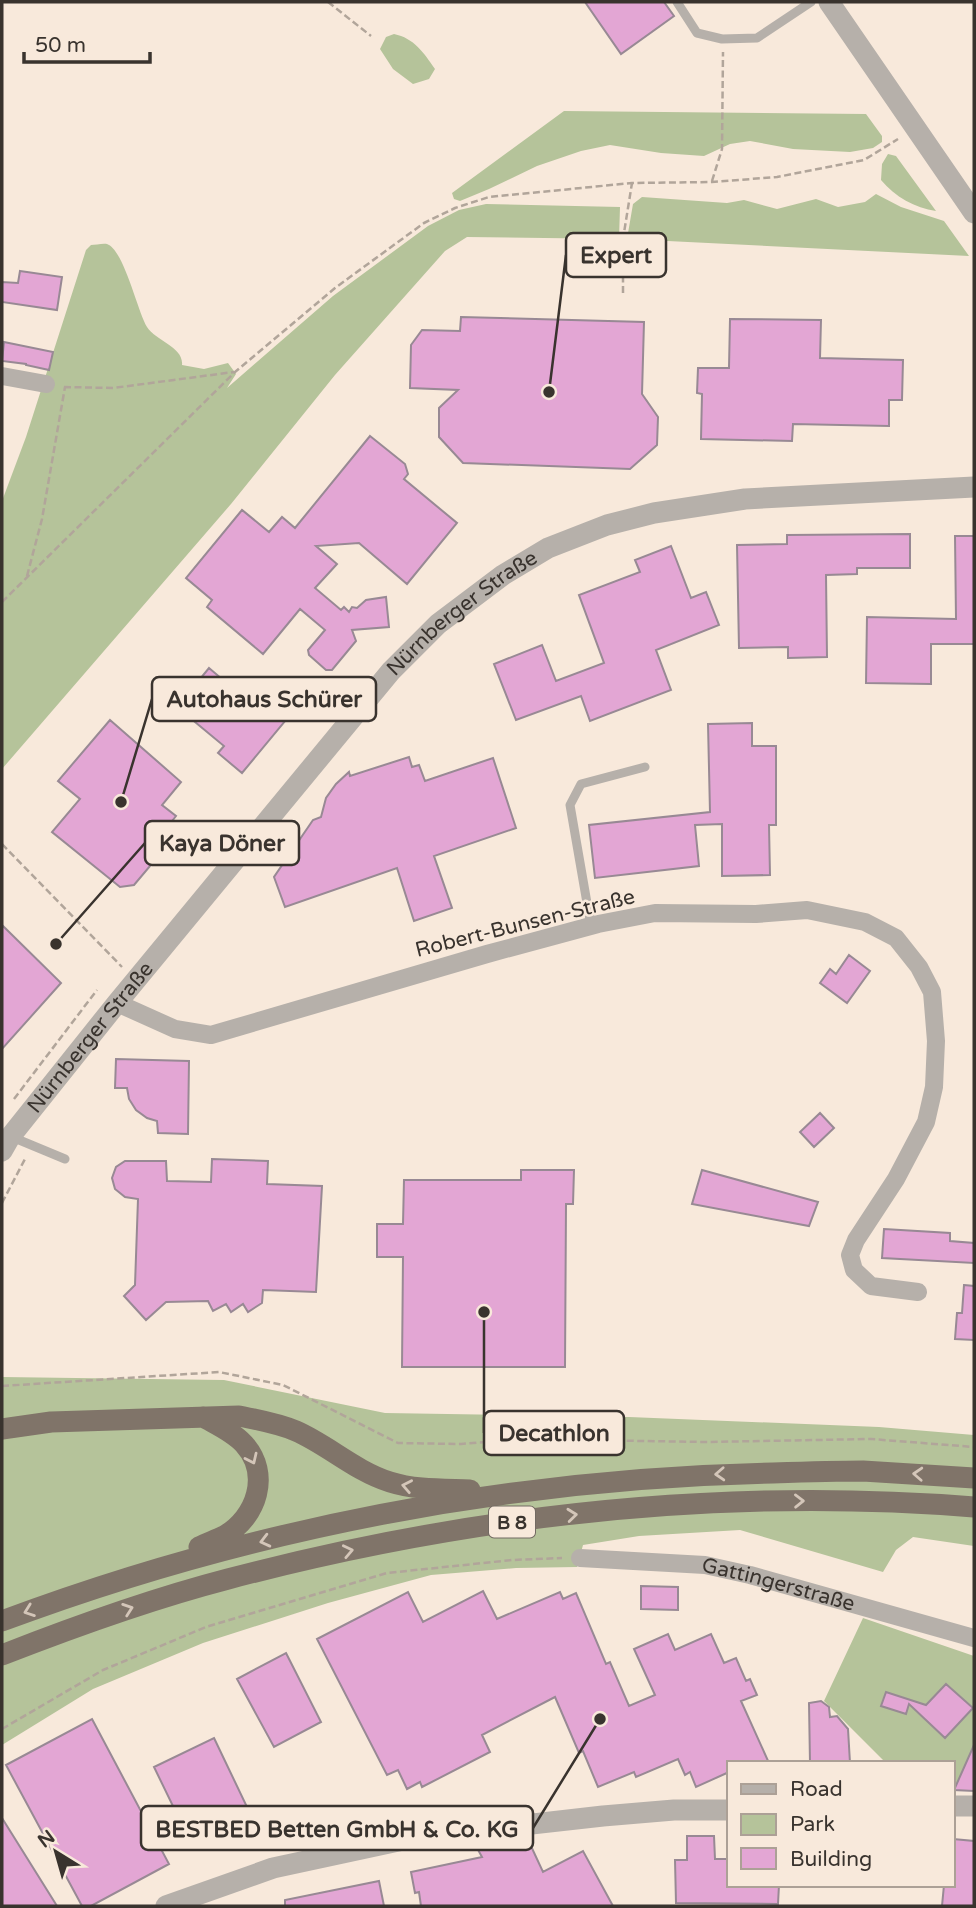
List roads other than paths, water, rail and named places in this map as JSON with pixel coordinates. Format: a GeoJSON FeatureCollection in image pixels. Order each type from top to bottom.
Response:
{"type":"FeatureCollection","features":[{"type":"Feature","properties":{"kind":"highway"},"geometry":{"type":"LineString","coordinates":[[141,1574],[226,1535],[243,1520],[253,1506],[260,1483],[256,1463],[245,1444],[201,1416]]}},
{"type":"Feature","properties":{"kind":"highway"},"geometry":{"type":"LineString","coordinates":[[4,1427],[51,1422],[239,1416],[268,1421],[297,1431],[354,1465],[389,1482],[414,1488],[524,1492]]}},
{"type":"Feature","properties":{"kind":"highway","name":"B 8"},"geometry":{"type":"LineString","coordinates":[[2,1621],[141,1574],[342,1522],[524,1492],[660,1477],[726,1474],[861,1471],[974,1478]]}},
{"type":"Feature","properties":{"kind":"highway","name":"B 8"},"geometry":{"type":"LineString","coordinates":[[2,1654],[146,1603],[227,1579],[348,1550],[453,1530],[683,1504],[897,1501],[974,1507]]}},
{"type":"Feature","properties":{"kind":"street"},"geometry":{"type":"LineString","coordinates":[[829,2],[974,213]]}},
{"type":"Feature","properties":{"kind":"street"},"geometry":{"type":"LineString","coordinates":[[2,376],[46,384]]}},
{"type":"Feature","properties":{"kind":"street","name":"Nürnberger Straße"},"geometry":{"type":"LineString","coordinates":[[6,1144],[117,1003],[391,671],[418,641],[460,605],[548,548],[607,525],[654,513],[727,502],[974,487]]}},
{"type":"Feature","properties":{"kind":"street","name":"Robert-Bunsen-Straße"},"geometry":{"type":"LineString","coordinates":[[117,1003],[175,1029],[211,1035],[475,957],[591,926],[655,913],[756,914],[807,910],[865,922],[896,938],[919,967],[932,992],[936,1041],[934,1087],[926,1122],[896,1179],[856,1240],[850,1255],[854,1270],[871,1286],[918,1292]]}},
{"type":"Feature","properties":{"kind":"street","name":"Gattingerstraße"},"geometry":{"type":"LineString","coordinates":[[580,1558],[705,1565],[750,1575],[974,1638]]}},
{"type":"Feature","properties":{"kind":"street"},"geometry":{"type":"LineString","coordinates":[[955,1806],[974,1806]]}},
{"type":"Feature","properties":{"kind":"street"},"geometry":{"type":"LineString","coordinates":[[166,1906],[273,1868],[417,1837],[603,1816],[674,1810],[727,1810]]}},
{"type":"Feature","properties":{"kind":"lane"},"geometry":{"type":"LineString","coordinates":[[677,2],[697,33],[722,39],[757,38],[810,2]]}},
{"type":"Feature","properties":{"kind":"lane"},"geometry":{"type":"LineString","coordinates":[[591,926],[570,806],[581,784],[645,767]]}},
{"type":"Feature","properties":{"kind":"lane"},"geometry":{"type":"LineString","coordinates":[[6,1144],[32,1146],[65,1159]]}},
{"type":"Feature","properties":{"kind":"place","name":"Expert"},"geometry":{"type":"Point","coordinates":[549,392]}},
{"type":"Feature","properties":{"kind":"place","name":"Autohaus Schürer"},"geometry":{"type":"Point","coordinates":[121,802]}},
{"type":"Feature","properties":{"kind":"place","name":"Kaya Döner"},"geometry":{"type":"Point","coordinates":[56,944]}},
{"type":"Feature","properties":{"kind":"place","name":"Decathlon"},"geometry":{"type":"Point","coordinates":[484,1312]}},
{"type":"Feature","properties":{"kind":"place","name":"BESTBED Betten GmbH & Co. KG"},"geometry":{"type":"Point","coordinates":[600,1719]}}]}
